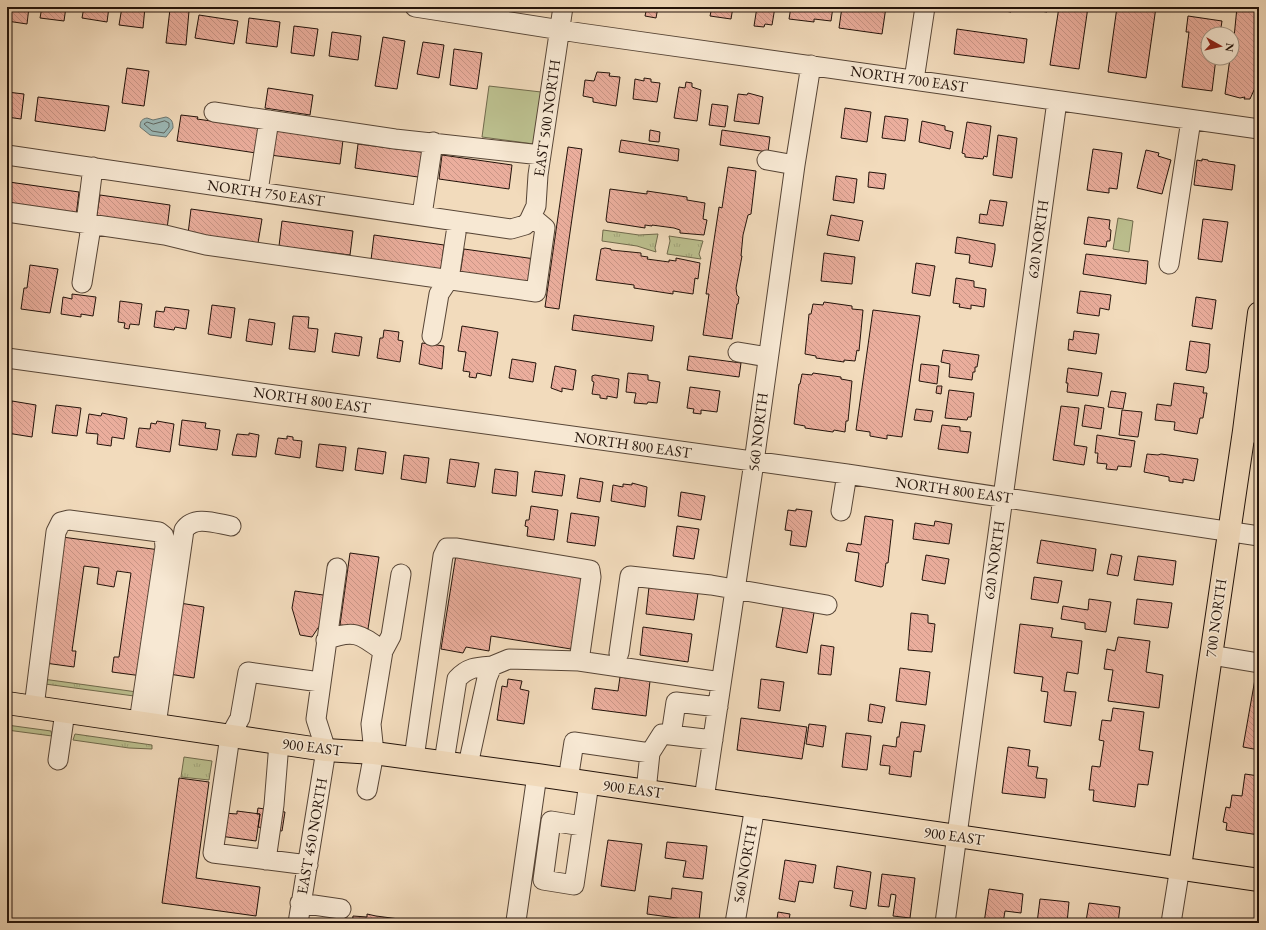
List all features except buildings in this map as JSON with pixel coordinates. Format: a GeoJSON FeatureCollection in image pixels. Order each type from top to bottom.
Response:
{"type":"FeatureCollection","features":[{"type":"Feature","properties":{"kind":"main road","name":"700 NORTH"},"geometry":{"type":"LineString","coordinates":[[1180,867],[1229,531],[1252,432],[1259,313]]}},
{"type":"Feature","properties":{"kind":"main road","name":"900 EAST"},"geometry":{"type":"LineString","coordinates":[[7,703],[326,750],[374,752],[468,765],[1180,867],[1259,880]]}},
{"type":"Feature","properties":{"kind":"street","name":"NORTH 700 EAST"},"geometry":{"type":"LineString","coordinates":[[416,7],[1057,101],[1259,129]]}},
{"type":"Feature","properties":{"kind":"street","name":"EAST 500 NORTH"},"geometry":{"type":"LineString","coordinates":[[528,221],[536,206],[541,155],[563,7]]}},
{"type":"Feature","properties":{"kind":"street"},"geometry":{"type":"LineString","coordinates":[[914,80],[925,7]]}},
{"type":"Feature","properties":{"kind":"street","name":"560 NORTH"},"geometry":{"type":"LineString","coordinates":[[704,799],[754,462],[767,357],[811,65]]}},
{"type":"Feature","properties":{"kind":"street","name":"620 NORTH"},"geometry":{"type":"LineString","coordinates":[[945,923],[1057,101]]}},
{"type":"Feature","properties":{"kind":"street"},"geometry":{"type":"LineString","coordinates":[[214,112],[395,139],[541,155]]}},
{"type":"Feature","properties":{"kind":"street"},"geometry":{"type":"LineString","coordinates":[[258,192],[269,120]]}},
{"type":"Feature","properties":{"kind":"street"},"geometry":{"type":"LineString","coordinates":[[1169,264],[1191,120]]}},
{"type":"Feature","properties":{"kind":"street"},"geometry":{"type":"LineString","coordinates":[[422,215],[433,142]]}},
{"type":"Feature","properties":{"kind":"street","name":"NORTH 750 EAST"},"geometry":{"type":"LineString","coordinates":[[7,155],[511,229],[528,221]]}},
{"type":"Feature","properties":{"kind":"street"},"geometry":{"type":"LineString","coordinates":[[767,160],[795,165]]}},
{"type":"Feature","properties":{"kind":"street"},"geometry":{"type":"LineString","coordinates":[[82,283],[90,233],[86,223],[94,167]]}},
{"type":"Feature","properties":{"kind":"street"},"geometry":{"type":"LineString","coordinates":[[7,212],[165,234],[206,245],[536,292],[545,228],[528,221]]}},
{"type":"Feature","properties":{"kind":"street"},"geometry":{"type":"LineString","coordinates":[[432,336],[439,294],[449,279],[456,233]]}},
{"type":"Feature","properties":{"kind":"street"},"geometry":{"type":"LineString","coordinates":[[738,352],[767,357]]}},
{"type":"Feature","properties":{"kind":"street","name":"NORTH 800 EAST"},"geometry":{"type":"LineString","coordinates":[[7,358],[847,474],[1259,536]]}},
{"type":"Feature","properties":{"kind":"street"},"geometry":{"type":"LineString","coordinates":[[842,511],[847,474]]}},
{"type":"Feature","properties":{"kind":"street"},"geometry":{"type":"LineString","coordinates":[[34,707],[56,532],[61,522],[68,520],[159,532],[164,536],[165,547],[147,724]]}},
{"type":"Feature","properties":{"kind":"street"},"geometry":{"type":"LineString","coordinates":[[147,724],[184,530],[188,524],[195,520],[231,526]]}},
{"type":"Feature","properties":{"kind":"street"},"geometry":{"type":"LineString","coordinates":[[414,758],[443,556],[447,548],[457,548],[590,570],[591,577],[579,661]]}},
{"type":"Feature","properties":{"kind":"street"},"geometry":{"type":"LineString","coordinates":[[326,750],[316,719],[337,568]]}},
{"type":"Feature","properties":{"kind":"street"},"geometry":{"type":"LineString","coordinates":[[367,790],[374,752],[371,724],[383,651],[391,636],[400,574]]}},
{"type":"Feature","properties":{"kind":"street"},"geometry":{"type":"LineString","coordinates":[[619,653],[630,576],[735,589],[827,605]]}},
{"type":"Feature","properties":{"kind":"street"},"geometry":{"type":"LineString","coordinates":[[326,640],[343,634],[363,636],[383,651]]}},
{"type":"Feature","properties":{"kind":"street"},"geometry":{"type":"LineString","coordinates":[[1211,655],[1259,662]]}},
{"type":"Feature","properties":{"kind":"street"},"geometry":{"type":"LineString","coordinates":[[444,762],[457,678],[463,672],[472,667],[492,666],[509,659],[579,661],[721,682]]}},
{"type":"Feature","properties":{"kind":"street"},"geometry":{"type":"LineString","coordinates":[[468,765],[487,678],[492,666]]}},
{"type":"Feature","properties":{"kind":"street"},"geometry":{"type":"LineString","coordinates":[[308,865],[213,853],[230,736],[240,718],[248,672],[320,682]]}},
{"type":"Feature","properties":{"kind":"street"},"geometry":{"type":"LineString","coordinates":[[671,735],[676,702],[718,707]]}},
{"type":"Feature","properties":{"kind":"street"},"geometry":{"type":"LineString","coordinates":[[58,760],[65,712]]}},
{"type":"Feature","properties":{"kind":"street"},"geometry":{"type":"LineString","coordinates":[[646,791],[650,753],[662,734],[713,740]]}},
{"type":"Feature","properties":{"kind":"street"},"geometry":{"type":"LineString","coordinates":[[582,826],[551,822],[543,880],[574,885],[582,826],[579,781],[574,742],[650,753]]}},
{"type":"Feature","properties":{"kind":"street"},"geometry":{"type":"LineString","coordinates":[[266,860],[274,805],[279,743]]}},
{"type":"Feature","properties":{"kind":"street","name":"EAST 450 NORTH"},"geometry":{"type":"LineString","coordinates":[[298,923],[300,903],[308,865],[326,750]]}},
{"type":"Feature","properties":{"kind":"street"},"geometry":{"type":"LineString","coordinates":[[516,921],[537,775]]}},
{"type":"Feature","properties":{"kind":"street","name":"560 NORTH"},"geometry":{"type":"LineString","coordinates":[[735,923],[755,806]]}},
{"type":"Feature","properties":{"kind":"street","name":"700 NORTH"},"geometry":{"type":"LineString","coordinates":[[1171,923],[1180,867]]}},
{"type":"Feature","properties":{"kind":"street"},"geometry":{"type":"LineString","coordinates":[[300,903],[341,909]]}},
{"type":"Feature","properties":{"kind":"green space"},"geometry":{"type":"Polygon","coordinates":[[[489,86],[541,92],[534,144],[482,137],[489,86]]]}},
{"type":"Feature","properties":{"kind":"green space"},"geometry":{"type":"Polygon","coordinates":[[[1118,218],[1133,221],[1129,252],[1113,249],[1118,218]]]}},
{"type":"Feature","properties":{"kind":"green space"},"geometry":{"type":"Polygon","coordinates":[[[603,230],[639,235],[658,234],[655,248],[656,252],[637,246],[602,241],[603,230]]]}},
{"type":"Feature","properties":{"kind":"green space"},"geometry":{"type":"Polygon","coordinates":[[[669,236],[703,241],[699,254],[701,259],[667,254],[670,241],[669,236]]]}},
{"type":"Feature","properties":{"kind":"green space"},"geometry":{"type":"Polygon","coordinates":[[[43,679],[137,692],[134,696],[45,684],[43,679]]]}},
{"type":"Feature","properties":{"kind":"green space"},"geometry":{"type":"Polygon","coordinates":[[[7,725],[51,731],[52,736],[7,730],[7,725]]]}},
{"type":"Feature","properties":{"kind":"green space"},"geometry":{"type":"Polygon","coordinates":[[[75,734],[152,745],[152,749],[129,748],[73,740],[75,734]]]}},
{"type":"Feature","properties":{"kind":"green space"},"geometry":{"type":"Polygon","coordinates":[[[184,757],[212,761],[209,780],[181,777],[184,757]]]}},
{"type":"Feature","properties":{"kind":"water"},"geometry":{"type":"Polygon","coordinates":[[[166,117],[172,121],[173,128],[166,137],[150,135],[140,127],[141,122],[144,119],[147,118],[153,120],[166,117]]]}}]}
